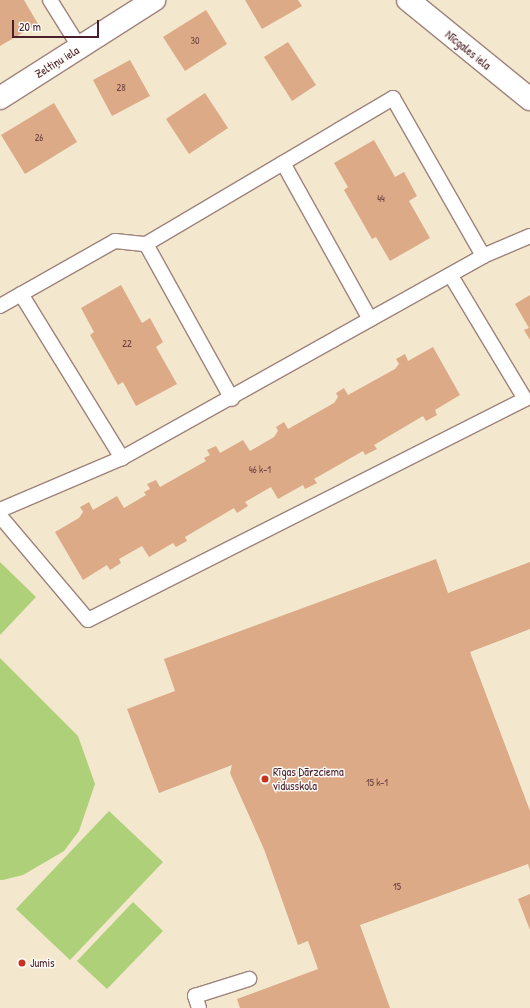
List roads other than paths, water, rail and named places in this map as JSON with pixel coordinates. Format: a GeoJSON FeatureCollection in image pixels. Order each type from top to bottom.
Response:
{"type":"FeatureCollection","features":[{"type":"Feature","properties":{"kind":"street","name":"Zeltiņu iela"},"geometry":{"type":"LineString","coordinates":[[0,98],[154,0]]}},
{"type":"Feature","properties":{"kind":"street","name":"Nīcgales iela"},"geometry":{"type":"LineString","coordinates":[[408,0],[530,98]]}},
{"type":"Feature","properties":{"kind":"lane"},"geometry":{"type":"LineString","coordinates":[[50,0],[80,48]]}},
{"type":"Feature","properties":{"kind":"lane"},"geometry":{"type":"LineString","coordinates":[[0,306],[115,241],[146,244],[393,98],[483,256]]}},
{"type":"Feature","properties":{"kind":"lane"},"geometry":{"type":"LineString","coordinates":[[283,163],[370,318]]}},
{"type":"Feature","properties":{"kind":"lane"},"geometry":{"type":"LineString","coordinates":[[0,510],[122,458],[232,399],[370,318],[451,276],[483,256],[530,236]]}},
{"type":"Feature","properties":{"kind":"lane"},"geometry":{"type":"LineString","coordinates":[[146,244],[232,399]]}},
{"type":"Feature","properties":{"kind":"lane"},"geometry":{"type":"LineString","coordinates":[[0,516],[88,620],[527,401],[451,276]]}},
{"type":"Feature","properties":{"kind":"lane"},"geometry":{"type":"LineString","coordinates":[[21,294],[122,458]]}},
{"type":"Feature","properties":{"kind":"lane"},"geometry":{"type":"LineString","coordinates":[[199,1008],[195,996],[250,979]]}},
{"type":"Feature","properties":{"kind":"place","name":"Rīgas Dārzciema vidusskola"},"geometry":{"type":"Point","coordinates":[265,779]}},
{"type":"Feature","properties":{"kind":"place","name":"Jumis"},"geometry":{"type":"Point","coordinates":[22,963]}}]}
